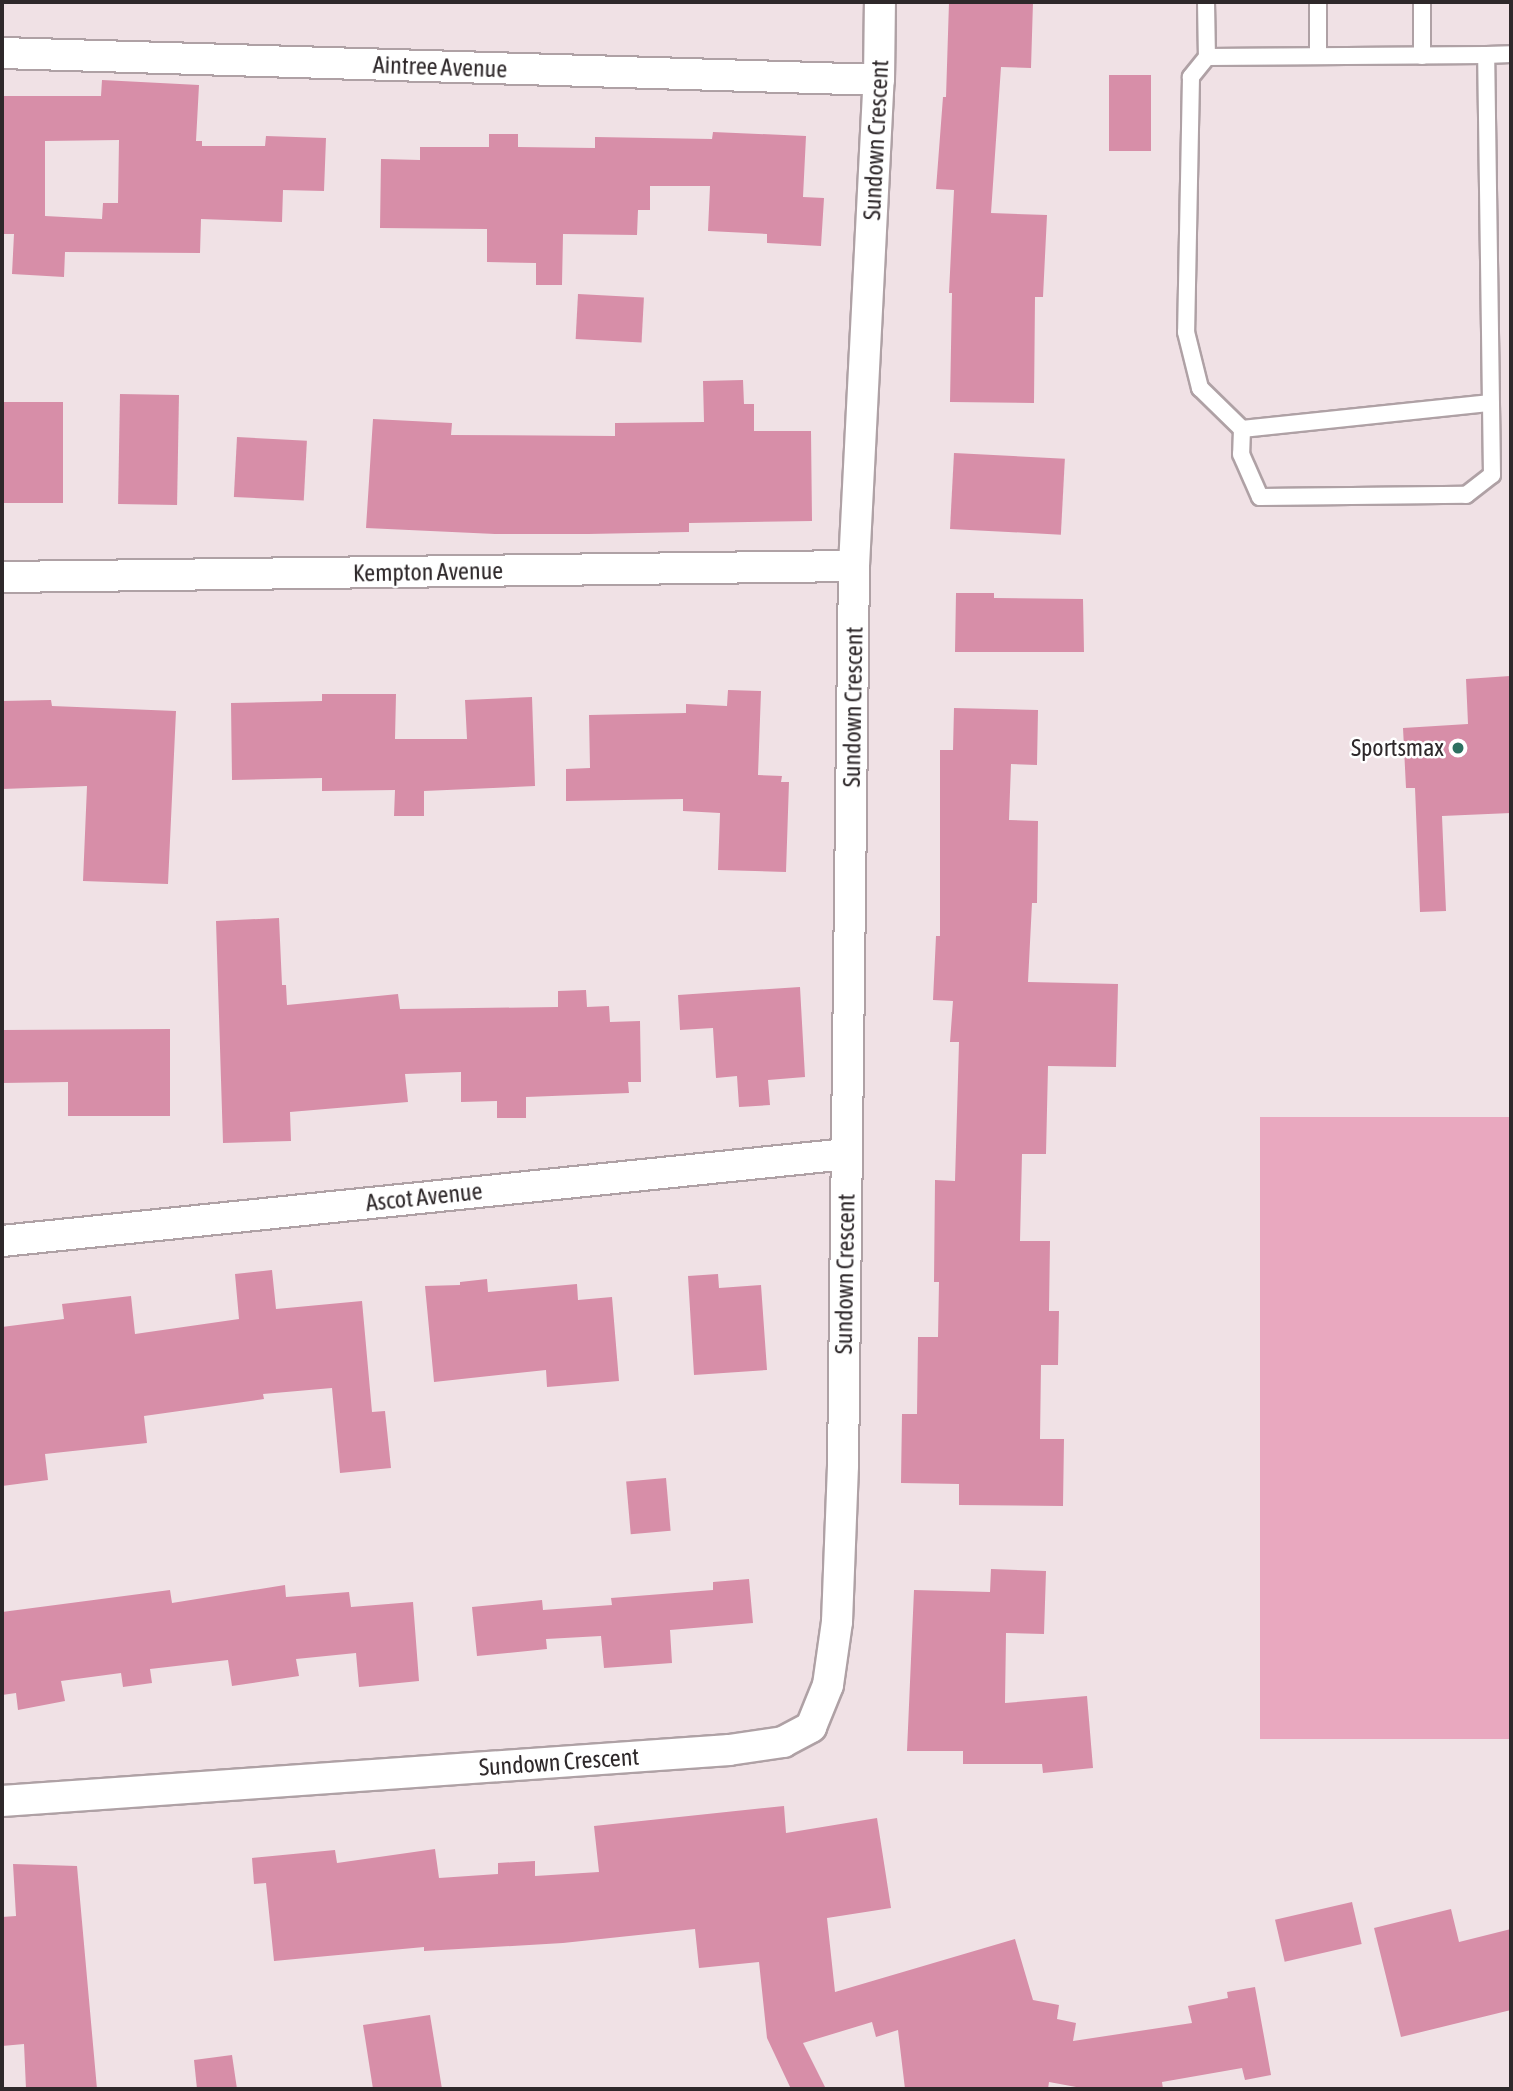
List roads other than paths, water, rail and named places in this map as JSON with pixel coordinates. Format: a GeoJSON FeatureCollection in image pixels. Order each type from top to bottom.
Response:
{"type":"FeatureCollection","features":[{"type":"Feature","properties":{"kind":"street","name":"Sundown Crescent"},"geometry":{"type":"LineString","coordinates":[[2,1801],[729,1750],[783,1742],[811,1727],[828,1685],[837,1622],[843,1466],[855,566],[879,80],[880,2]]}},
{"type":"Feature","properties":{"kind":"street","name":"Aintree Avenue"},"geometry":{"type":"LineString","coordinates":[[2,53],[879,80]]}},
{"type":"Feature","properties":{"kind":"street","name":"Kempton Avenue"},"geometry":{"type":"LineString","coordinates":[[2,577],[855,566]]}},
{"type":"Feature","properties":{"kind":"street","name":"Ascot Avenue"},"geometry":{"type":"LineString","coordinates":[[2,1241],[847,1154]]}},
{"type":"Feature","properties":{"kind":"lane"},"geometry":{"type":"LineString","coordinates":[[1206,2],[1207,57],[1191,77],[1186,332],[1200,388],[1242,429],[1241,454],[1260,497],[1466,495],[1492,475],[1486,55]]}},
{"type":"Feature","properties":{"kind":"lane"},"geometry":{"type":"LineString","coordinates":[[1318,2],[1318,56]]}},
{"type":"Feature","properties":{"kind":"lane"},"geometry":{"type":"LineString","coordinates":[[1422,2],[1422,56]]}},
{"type":"Feature","properties":{"kind":"lane"},"geometry":{"type":"LineString","coordinates":[[1207,57],[1511,54]]}},
{"type":"Feature","properties":{"kind":"lane"},"geometry":{"type":"LineString","coordinates":[[1242,429],[1491,403]]}},
{"type":"Feature","properties":{"kind":"place","name":"Sportsmax"},"geometry":{"type":"Point","coordinates":[1458,748]}}]}
